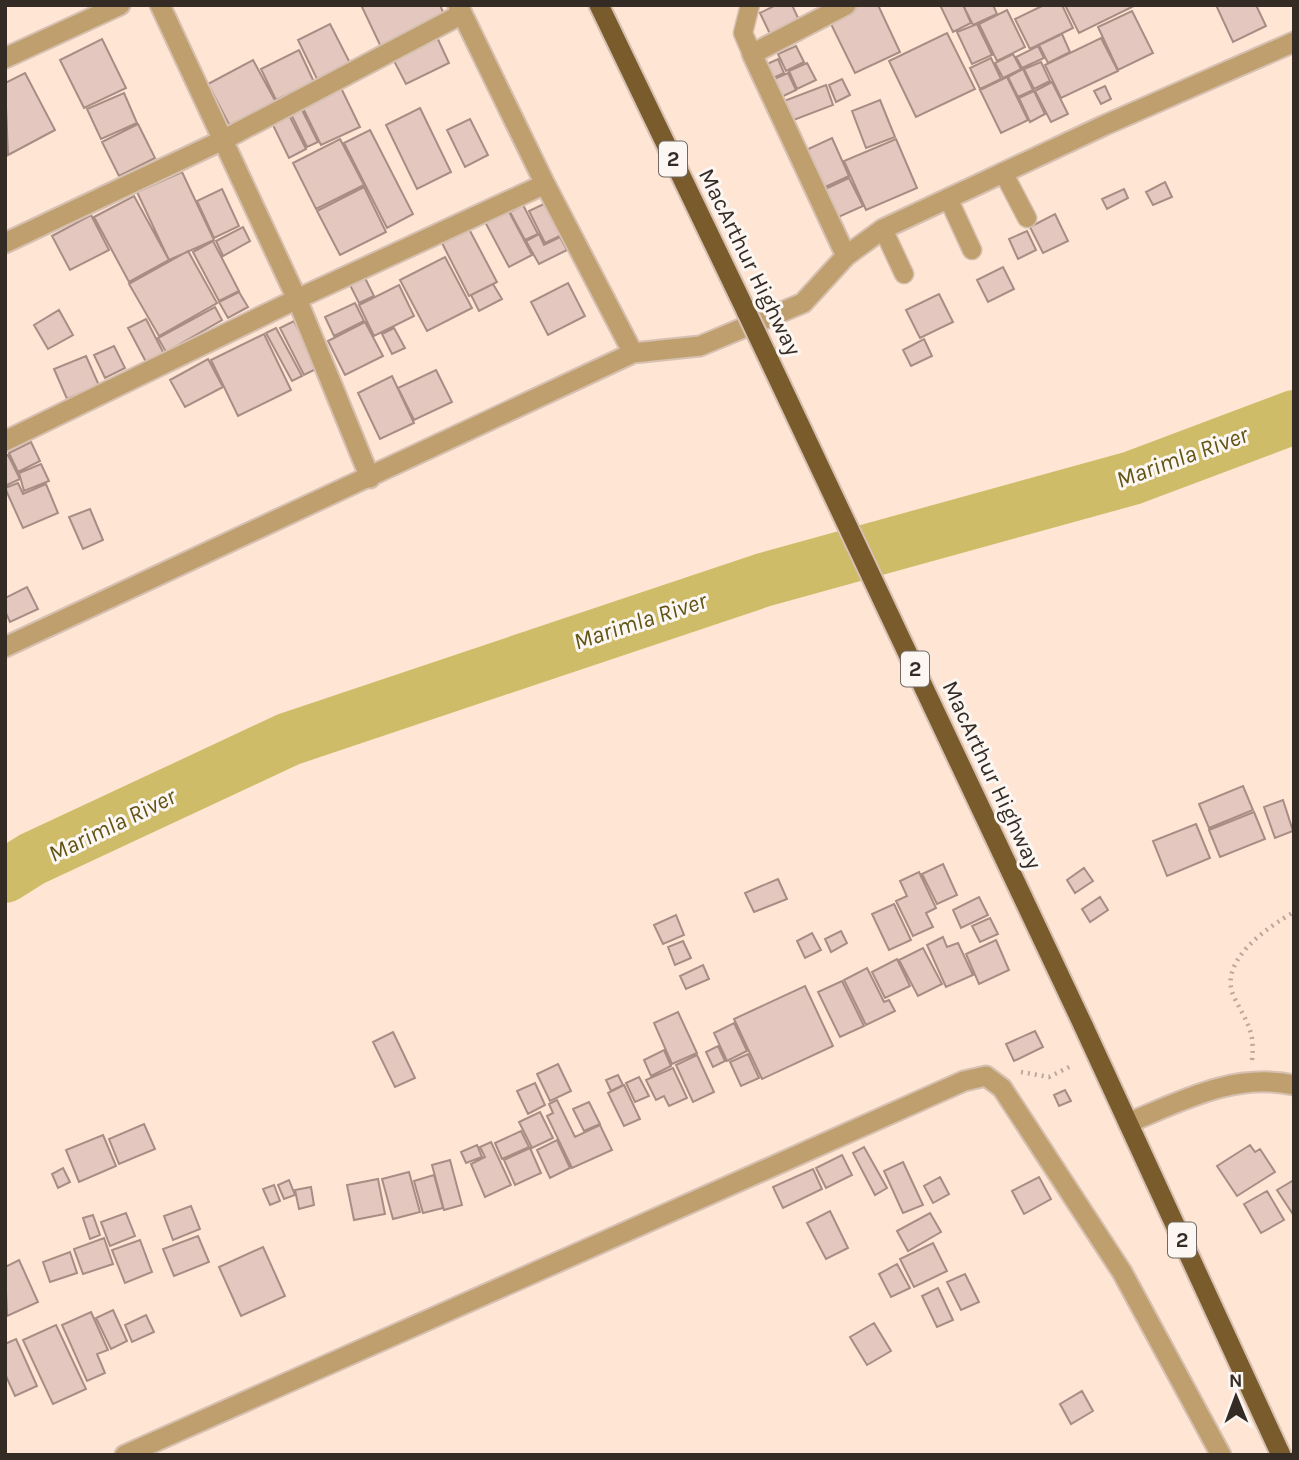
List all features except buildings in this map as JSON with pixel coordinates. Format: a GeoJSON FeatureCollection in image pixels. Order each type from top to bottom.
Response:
{"type":"FeatureCollection","features":[{"type":"Feature","properties":{"kind":"highway","name":"MacArthur Highway"},"geometry":{"type":"LineString","coordinates":[[599,5],[1083,1025],[1280,1455]]}},
{"type":"Feature","properties":{"kind":"street"},"geometry":{"type":"LineString","coordinates":[[5,58],[120,5]]}},
{"type":"Feature","properties":{"kind":"street"},"geometry":{"type":"LineString","coordinates":[[160,5],[297,299],[370,478]]}},
{"type":"Feature","properties":{"kind":"street"},"geometry":{"type":"LineString","coordinates":[[846,5],[752,54],[846,256]]}},
{"type":"Feature","properties":{"kind":"street"},"geometry":{"type":"LineString","coordinates":[[5,243],[223,140],[460,9],[545,184],[633,353]]}},
{"type":"Feature","properties":{"kind":"street"},"geometry":{"type":"LineString","coordinates":[[5,647],[633,353],[700,346],[803,303],[846,256],[883,229],[1003,172],[1294,42]]}},
{"type":"Feature","properties":{"kind":"street"},"geometry":{"type":"LineString","coordinates":[[5,441],[297,299],[545,184]]}},
{"type":"Feature","properties":{"kind":"street"},"geometry":{"type":"LineString","coordinates":[[125,1455],[975,1076],[986,1076],[1002,1088],[1122,1272],[1221,1455]]}},
{"type":"Feature","properties":{"kind":"street"},"geometry":{"type":"LineString","coordinates":[[1128,1124],[1184,1099],[1220,1087],[1249,1082],[1277,1081],[1294,1084]]}},
{"type":"Feature","properties":{"kind":"lane"},"geometry":{"type":"LineString","coordinates":[[750,5],[743,33],[752,54]]}},
{"type":"Feature","properties":{"kind":"lane"},"geometry":{"type":"LineString","coordinates":[[1003,172],[1027,218]]}},
{"type":"Feature","properties":{"kind":"lane"},"geometry":{"type":"LineString","coordinates":[[948,198],[972,250]]}},
{"type":"Feature","properties":{"kind":"lane"},"geometry":{"type":"LineString","coordinates":[[883,229],[904,275]]}},
{"type":"Feature","properties":{"kind":"path"},"geometry":{"type":"LineString","coordinates":[[1249,1082],[1253,1048],[1251,1028],[1234,999],[1231,983],[1248,944],[1263,930],[1294,912]]}},
{"type":"Feature","properties":{"kind":"path"},"geometry":{"type":"LineString","coordinates":[[986,1076],[1014,1070],[1030,1076],[1049,1077],[1073,1065]]}},
{"type":"Feature","properties":{"kind":"waterway","name":"Marimla River"},"geometry":{"type":"LineString","coordinates":[[5,876],[32,859],[289,739],[763,580],[1132,478],[1294,417]]}}]}
